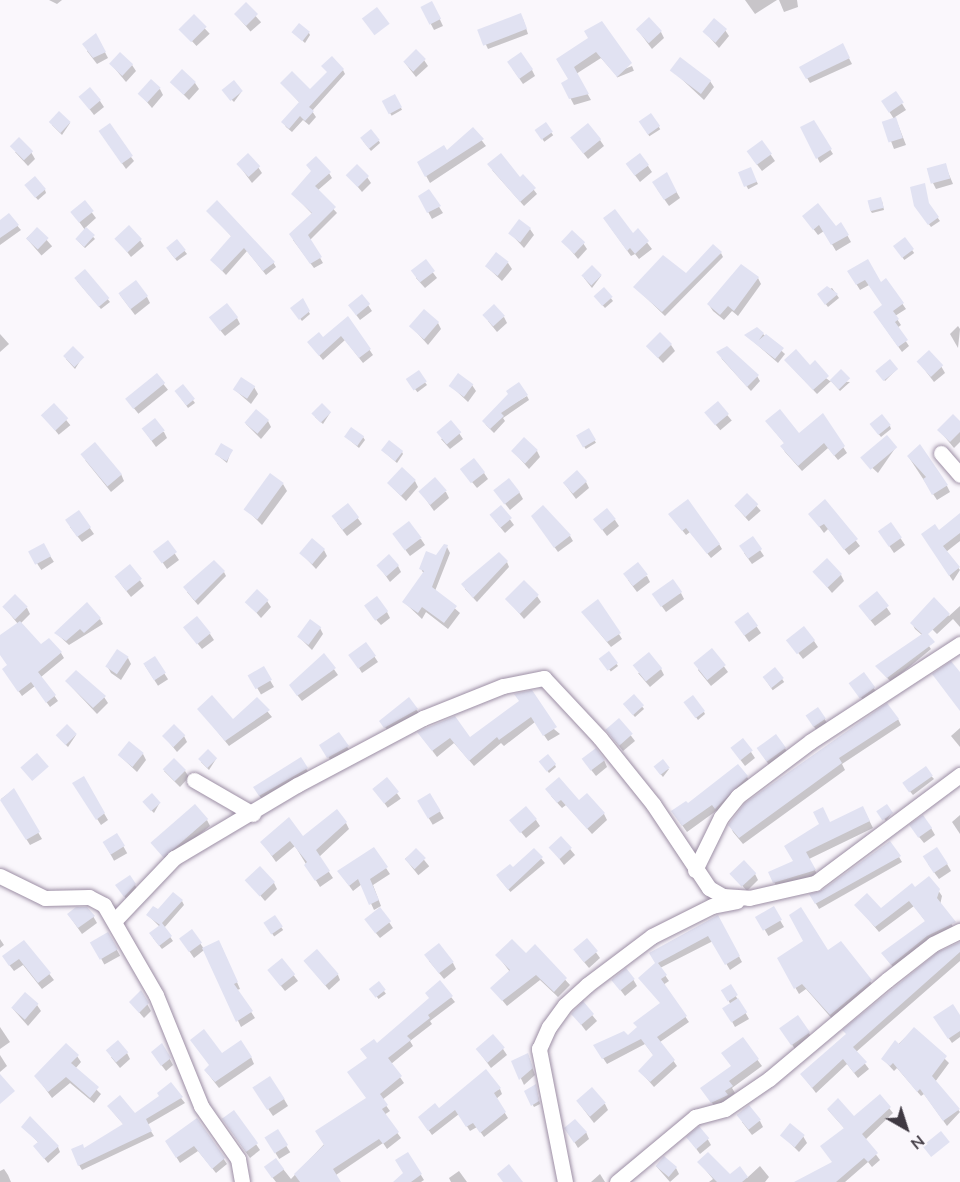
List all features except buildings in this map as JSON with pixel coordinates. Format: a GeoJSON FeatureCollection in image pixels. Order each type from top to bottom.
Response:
{"type":"FeatureCollection","features":[{"type":"Feature","properties":{"kind":"street"},"geometry":{"type":"LineString","coordinates":[[941,453],[960,475]]}},
{"type":"Feature","properties":{"kind":"street"},"geometry":{"type":"LineString","coordinates":[[695,870],[721,817],[738,796],[811,741],[956,648]]}},
{"type":"Feature","properties":{"kind":"street"},"geometry":{"type":"LineString","coordinates":[[115,920],[174,858],[253,814],[297,785],[423,718],[503,686],[544,678],[600,738],[653,804],[709,888],[723,896],[749,898]]}},
{"type":"Feature","properties":{"kind":"street"},"geometry":{"type":"LineString","coordinates":[[565,1182],[539,1049],[549,1027],[565,1005],[652,936],[712,906],[815,883],[960,775]]}},
{"type":"Feature","properties":{"kind":"street"},"geometry":{"type":"LineString","coordinates":[[194,780],[253,814]]}},
{"type":"Feature","properties":{"kind":"street"},"geometry":{"type":"LineString","coordinates":[[0,876],[45,898],[89,897],[104,905],[115,920],[156,995],[201,1106],[238,1159],[242,1182]]}},
{"type":"Feature","properties":{"kind":"street"},"geometry":{"type":"LineString","coordinates":[[617,1182],[695,1117],[725,1109],[769,1079],[923,951],[960,931]]}}]}
